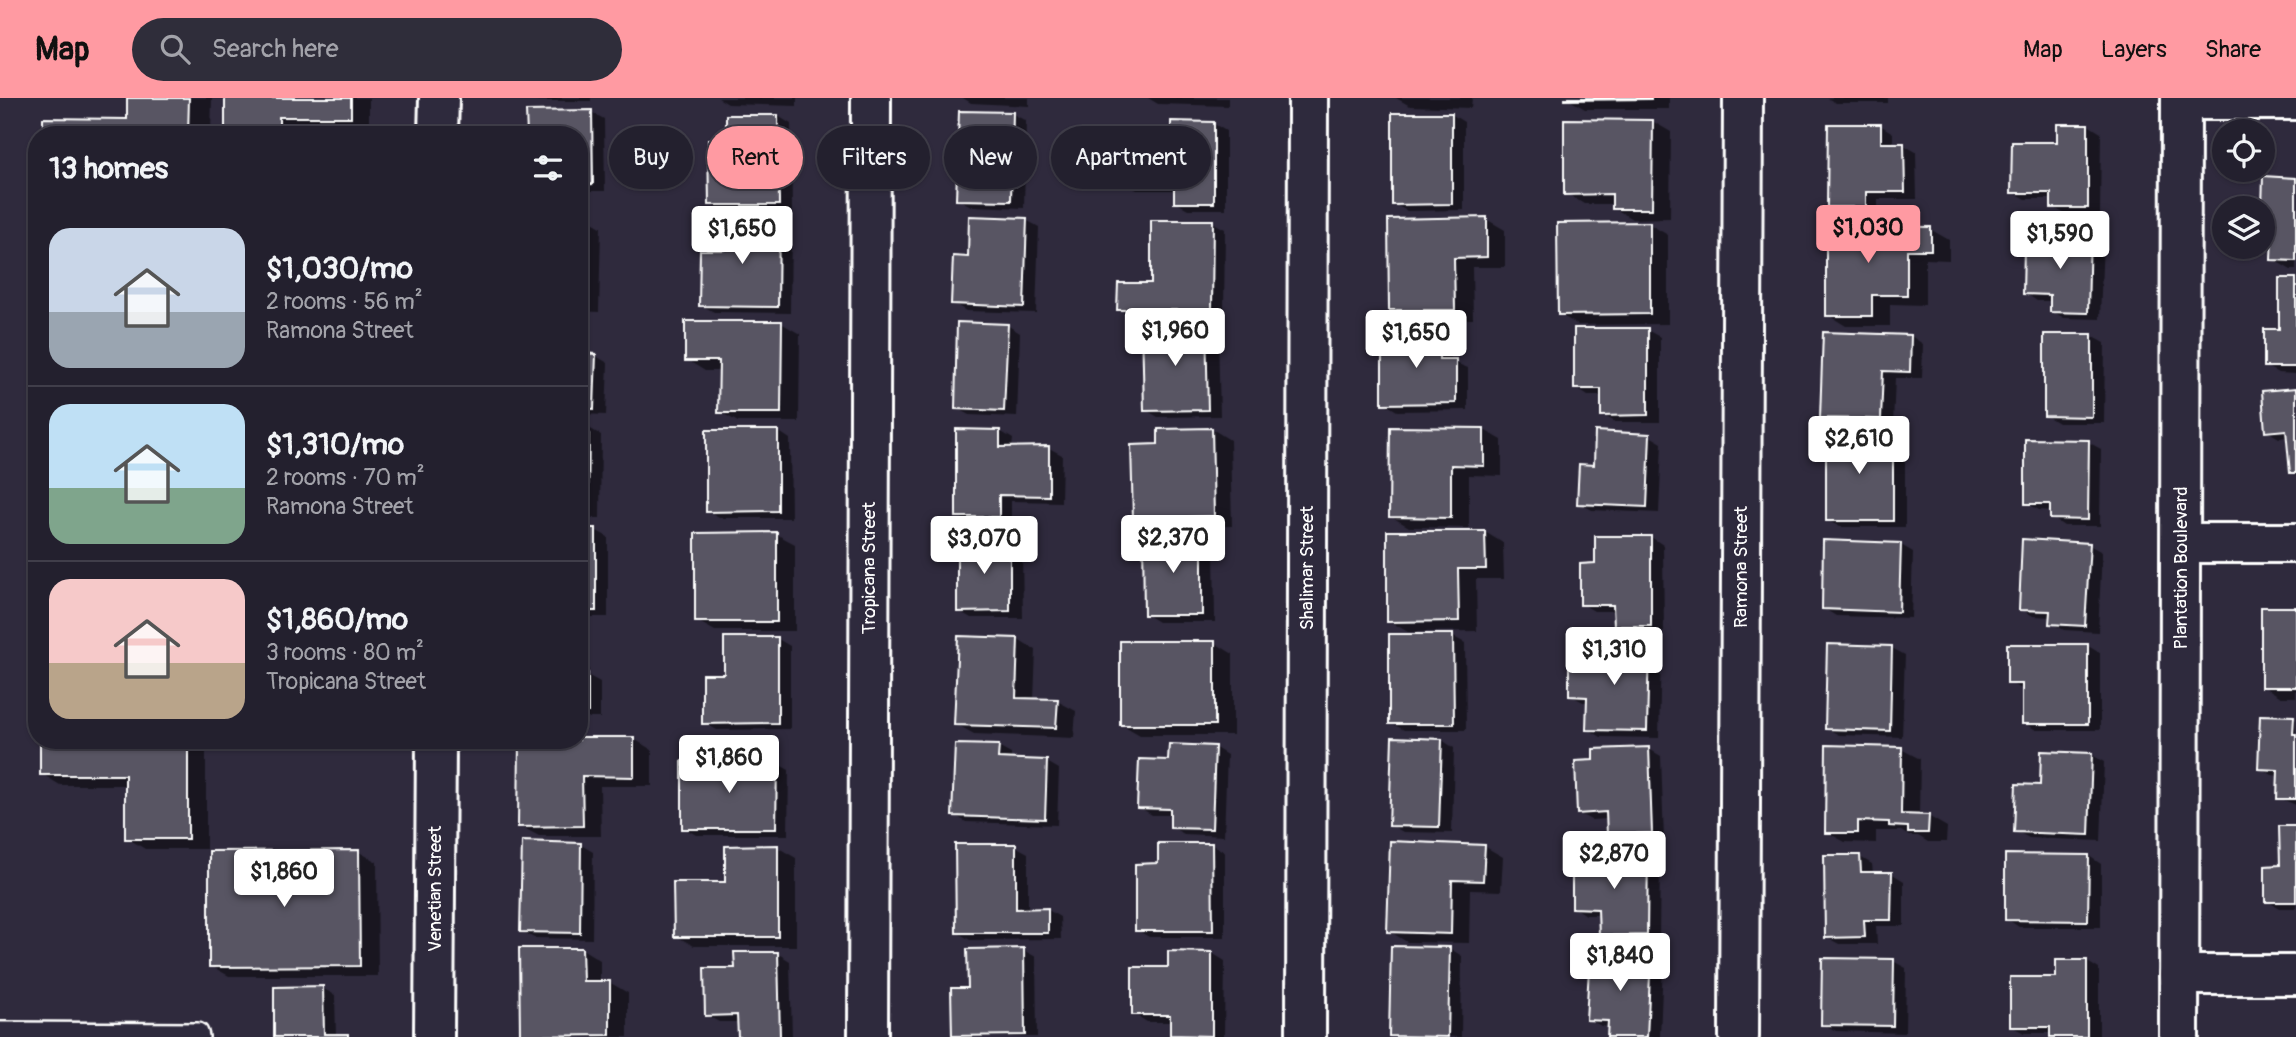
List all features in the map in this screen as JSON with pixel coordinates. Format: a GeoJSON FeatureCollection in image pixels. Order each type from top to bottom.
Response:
{"type":"FeatureCollection","features":[{"type":"Feature","properties":{"kind":"street"},"geometry":{"type":"LineString","coordinates":[[438,126],[439,98]]}},
{"type":"Feature","properties":{"kind":"street","name":"Tropicana Street"},"geometry":{"type":"LineString","coordinates":[[868,1037],[871,98]]}},
{"type":"Feature","properties":{"kind":"street","name":"Shalimar Street"},"geometry":{"type":"LineString","coordinates":[[1306,1037],[1308,98]]}},
{"type":"Feature","properties":{"kind":"street","name":"Ramona Street"},"geometry":{"type":"LineString","coordinates":[[1739,1037],[1743,98]]}},
{"type":"Feature","properties":{"kind":"street"},"geometry":{"type":"LineString","coordinates":[[2181,99],[2296,100]]}},
{"type":"Feature","properties":{"kind":"street","name":"Plantation Boulevard"},"geometry":{"type":"LineString","coordinates":[[2179,1037],[2181,99]]}},
{"type":"Feature","properties":{"kind":"street"},"geometry":{"type":"LineString","coordinates":[[2181,543],[2296,543]]}},
{"type":"Feature","properties":{"kind":"street","name":"Venetian Street"},"geometry":{"type":"LineString","coordinates":[[434,1037],[436,749]]}},
{"type":"Feature","properties":{"kind":"street"},"geometry":{"type":"LineString","coordinates":[[2179,975],[2296,975]]}},
{"type":"Feature","properties":{"kind":"lane"},"geometry":{"type":"LineString","coordinates":[[0,1032],[198,1033],[199,1037]]}},
{"type":"Feature","properties":{"kind":"building"},"geometry":{"type":"Polygon","coordinates":[[[127,98],[189,98],[188,126],[43,126],[43,118],[127,119],[127,98]]]}},
{"type":"Feature","properties":{"kind":"building"},"geometry":{"type":"Polygon","coordinates":[[[225,98],[351,98],[351,117],[279,117],[279,126],[225,126],[225,98]]]}},
{"type":"Feature","properties":{"kind":"building"},"geometry":{"type":"Polygon","coordinates":[[[1651,98],[1651,99],[1565,100],[1651,98]]]}},
{"type":"Feature","properties":{"kind":"building"},"geometry":{"type":"Polygon","coordinates":[[[592,110],[593,184],[588,184],[588,126],[527,126],[526,111],[592,110]]]}},
{"type":"Feature","properties":{"kind":"building"},"geometry":{"type":"Polygon","coordinates":[[[959,111],[1013,112],[1013,126],[958,126],[959,111]]]}},
{"type":"Feature","properties":{"kind":"building"},"geometry":{"type":"Polygon","coordinates":[[[1392,113],[1452,113],[1452,204],[1392,205],[1392,113]]]}},
{"type":"Feature","properties":{"kind":"building"},"geometry":{"type":"Polygon","coordinates":[[[726,115],[778,115],[778,126],[726,126],[726,115]]]}},
{"type":"Feature","properties":{"kind":"building"},"geometry":{"type":"Polygon","coordinates":[[[1564,119],[1653,120],[1652,209],[1612,209],[1612,194],[1564,195],[1564,119]]]}},
{"type":"Feature","properties":{"kind":"building"},"geometry":{"type":"Polygon","coordinates":[[[1171,121],[1214,122],[1214,203],[1174,203],[1174,189],[1211,189],[1211,126],[1171,126],[1171,121]]]}},
{"type":"Feature","properties":{"kind":"building"},"geometry":{"type":"Polygon","coordinates":[[[1828,124],[1881,124],[1881,143],[1904,143],[1905,192],[1866,192],[1866,207],[1827,207],[1828,124]]]}},
{"type":"Feature","properties":{"kind":"building"},"geometry":{"type":"Polygon","coordinates":[[[2057,124],[2088,124],[2088,208],[2051,208],[2051,193],[2011,193],[2012,142],[2057,142],[2057,124]]]}},
{"type":"Feature","properties":{"kind":"building"},"geometry":{"type":"Polygon","coordinates":[[[2275,177],[2296,178],[2296,261],[2271,260],[2275,259],[2275,196],[2262,196],[2263,182],[2275,182],[2275,177]]]}},
{"type":"Feature","properties":{"kind":"building"},"geometry":{"type":"Polygon","coordinates":[[[709,189],[779,189],[779,205],[709,205],[709,189]]]}},
{"type":"Feature","properties":{"kind":"building"},"geometry":{"type":"Polygon","coordinates":[[[956,189],[1011,189],[1011,201],[956,200],[956,189]]]}},
{"type":"Feature","properties":{"kind":"building"},"geometry":{"type":"Polygon","coordinates":[[[969,216],[1027,218],[1024,307],[951,304],[953,256],[968,257],[969,216]]]}},
{"type":"Feature","properties":{"kind":"building"},"geometry":{"type":"Polygon","coordinates":[[[1487,217],[1487,257],[1454,258],[1455,310],[1389,310],[1388,219],[1487,217]]]}},
{"type":"Feature","properties":{"kind":"building"},"geometry":{"type":"Polygon","coordinates":[[[724,219],[779,219],[778,307],[699,306],[700,250],[724,250],[724,219]]]}},
{"type":"Feature","properties":{"kind":"building"},"geometry":{"type":"Polygon","coordinates":[[[1151,220],[1213,220],[1212,310],[1117,310],[1118,283],[1151,283],[1151,220]]]}},
{"type":"Feature","properties":{"kind":"building"},"geometry":{"type":"Polygon","coordinates":[[[1650,222],[1650,314],[1558,315],[1557,223],[1650,222]]]}},
{"type":"Feature","properties":{"kind":"building"},"geometry":{"type":"Polygon","coordinates":[[[1826,226],[1931,227],[1931,250],[1907,250],[1907,295],[1872,295],[1872,316],[1826,316],[1826,226]]]}},
{"type":"Feature","properties":{"kind":"building"},"geometry":{"type":"Polygon","coordinates":[[[2054,229],[2090,231],[2088,313],[2050,312],[2050,295],[2023,294],[2024,247],[2053,248],[2054,229]]]}},
{"type":"Feature","properties":{"kind":"building"},"geometry":{"type":"Polygon","coordinates":[[[2279,278],[2296,278],[2296,367],[2264,367],[2264,329],[2279,329],[2279,278]]]}},
{"type":"Feature","properties":{"kind":"building"},"geometry":{"type":"Polygon","coordinates":[[[685,321],[782,321],[781,413],[718,413],[719,361],[685,361],[685,321]]]}},
{"type":"Feature","properties":{"kind":"building"},"geometry":{"type":"Polygon","coordinates":[[[957,322],[1008,324],[1004,411],[955,409],[957,322]]]}},
{"type":"Feature","properties":{"kind":"building"},"geometry":{"type":"Polygon","coordinates":[[[1206,324],[1208,410],[1144,411],[1142,325],[1206,324]]]}},
{"type":"Feature","properties":{"kind":"building"},"geometry":{"type":"Polygon","coordinates":[[[1574,328],[1648,328],[1648,415],[1601,416],[1601,389],[1574,389],[1574,328]]]}},
{"type":"Feature","properties":{"kind":"building"},"geometry":{"type":"Polygon","coordinates":[[[1382,332],[1439,332],[1439,359],[1456,359],[1456,403],[1382,404],[1382,332]]]}},
{"type":"Feature","properties":{"kind":"building"},"geometry":{"type":"Polygon","coordinates":[[[1823,332],[1911,335],[1910,372],[1883,371],[1881,419],[1820,418],[1823,332]]]}},
{"type":"Feature","properties":{"kind":"building"},"geometry":{"type":"Polygon","coordinates":[[[2044,334],[2092,334],[2092,417],[2044,416],[2044,334]]]}},
{"type":"Feature","properties":{"kind":"building"},"geometry":{"type":"Polygon","coordinates":[[[588,354],[596,354],[594,409],[588,409],[588,354]]]}},
{"type":"Feature","properties":{"kind":"building"},"geometry":{"type":"Polygon","coordinates":[[[2296,388],[2296,473],[2290,473],[2286,430],[2265,432],[2262,391],[2296,388]]]}},
{"type":"Feature","properties":{"kind":"building"},"geometry":{"type":"Polygon","coordinates":[[[588,426],[589,426],[588,511],[588,426]]]}},
{"type":"Feature","properties":{"kind":"building"},"geometry":{"type":"Polygon","coordinates":[[[1390,427],[1484,428],[1484,466],[1451,465],[1451,518],[1389,517],[1390,427]]]}},
{"type":"Feature","properties":{"kind":"building"},"geometry":{"type":"Polygon","coordinates":[[[1212,428],[1214,516],[1133,519],[1131,445],[1158,444],[1158,429],[1212,428]]]}},
{"type":"Feature","properties":{"kind":"building"},"geometry":{"type":"Polygon","coordinates":[[[956,429],[1000,430],[1000,447],[1049,446],[1049,496],[999,495],[999,517],[956,517],[956,429]]]}},
{"type":"Feature","properties":{"kind":"building"},"geometry":{"type":"Polygon","coordinates":[[[706,430],[778,430],[778,511],[706,512],[706,430]]]}},
{"type":"Feature","properties":{"kind":"building"},"geometry":{"type":"Polygon","coordinates":[[[1595,431],[1650,434],[1647,507],[1577,504],[1579,464],[1594,465],[1595,431]]]}},
{"type":"Feature","properties":{"kind":"building"},"geometry":{"type":"Polygon","coordinates":[[[1826,432],[1893,432],[1893,521],[1826,521],[1826,432]]]}},
{"type":"Feature","properties":{"kind":"building"},"geometry":{"type":"Polygon","coordinates":[[[2025,439],[2089,440],[2088,520],[2050,519],[2050,504],[2025,504],[2025,439]]]}},
{"type":"Feature","properties":{"kind":"building"},"geometry":{"type":"Polygon","coordinates":[[[588,528],[596,528],[596,611],[588,611],[588,528]]]}},
{"type":"Feature","properties":{"kind":"building"},"geometry":{"type":"Polygon","coordinates":[[[1387,531],[1485,531],[1486,569],[1458,569],[1459,621],[1387,622],[1387,531]]]}},
{"type":"Feature","properties":{"kind":"building"},"geometry":{"type":"Polygon","coordinates":[[[777,532],[777,622],[695,622],[695,533],[777,532]]]}},
{"type":"Feature","properties":{"kind":"building"},"geometry":{"type":"Polygon","coordinates":[[[1143,535],[1202,535],[1202,615],[1144,615],[1143,535]]]}},
{"type":"Feature","properties":{"kind":"building"},"geometry":{"type":"Polygon","coordinates":[[[1595,536],[1651,536],[1651,626],[1614,626],[1613,605],[1580,605],[1580,564],[1595,563],[1595,536]]]}},
{"type":"Feature","properties":{"kind":"building"},"geometry":{"type":"Polygon","coordinates":[[[1010,539],[1010,611],[957,612],[957,540],[1010,539]]]}},
{"type":"Feature","properties":{"kind":"building"},"geometry":{"type":"Polygon","coordinates":[[[2022,539],[2090,543],[2085,626],[2049,624],[2050,611],[2019,610],[2022,539]]]}},
{"type":"Feature","properties":{"kind":"building"},"geometry":{"type":"Polygon","coordinates":[[[1823,540],[1901,543],[1899,612],[1822,609],[1823,540]]]}},
{"type":"Feature","properties":{"kind":"building"},"geometry":{"type":"Polygon","coordinates":[[[2261,607],[2296,607],[2296,687],[2261,687],[2261,607]]]}},
{"type":"Feature","properties":{"kind":"building"},"geometry":{"type":"Polygon","coordinates":[[[1389,634],[1453,634],[1454,724],[1389,724],[1389,634]]]}},
{"type":"Feature","properties":{"kind":"building"},"geometry":{"type":"Polygon","coordinates":[[[958,636],[1018,638],[1016,698],[1058,699],[1056,728],[954,725],[958,636]]]}},
{"type":"Feature","properties":{"kind":"building"},"geometry":{"type":"Polygon","coordinates":[[[724,637],[778,637],[778,723],[702,724],[702,674],[724,674],[724,637]]]}},
{"type":"Feature","properties":{"kind":"building"},"geometry":{"type":"Polygon","coordinates":[[[1120,641],[1215,641],[1215,725],[1120,725],[1120,641]]]}},
{"type":"Feature","properties":{"kind":"building"},"geometry":{"type":"Polygon","coordinates":[[[1594,641],[1649,643],[1647,731],[1586,730],[1587,697],[1569,696],[1569,666],[1594,666],[1594,641]]]}},
{"type":"Feature","properties":{"kind":"building"},"geometry":{"type":"Polygon","coordinates":[[[1827,644],[1892,646],[1890,731],[1825,729],[1827,644]]]}},
{"type":"Feature","properties":{"kind":"building"},"geometry":{"type":"Polygon","coordinates":[[[2007,644],[2088,644],[2088,724],[2022,724],[2022,684],[2007,684],[2007,644]]]}},
{"type":"Feature","properties":{"kind":"building"},"geometry":{"type":"Polygon","coordinates":[[[2260,715],[2294,716],[2296,799],[2277,799],[2278,770],[2258,769],[2260,715]]]}},
{"type":"Feature","properties":{"kind":"building"},"geometry":{"type":"Polygon","coordinates":[[[588,737],[634,737],[634,777],[582,776],[583,826],[518,827],[519,749],[588,749],[588,737]]]}},
{"type":"Feature","properties":{"kind":"building"},"geometry":{"type":"Polygon","coordinates":[[[1392,737],[1442,739],[1439,827],[1389,826],[1392,737]]]}},
{"type":"Feature","properties":{"kind":"building"},"geometry":{"type":"Polygon","coordinates":[[[955,744],[999,745],[998,758],[1047,760],[1045,819],[952,816],[955,744]]]}},
{"type":"Feature","properties":{"kind":"building"},"geometry":{"type":"Polygon","coordinates":[[[1169,744],[1215,746],[1212,829],[1170,828],[1170,809],[1137,808],[1139,759],[1168,760],[1169,744]]]}},
{"type":"Feature","properties":{"kind":"building"},"geometry":{"type":"Polygon","coordinates":[[[1826,745],[1902,747],[1901,814],[1929,815],[1928,833],[1908,833],[1908,827],[1889,826],[1889,822],[1858,821],[1858,833],[1825,833],[1826,745]]]}},
{"type":"Feature","properties":{"kind":"building"},"geometry":{"type":"Polygon","coordinates":[[[1649,747],[1652,833],[1607,835],[1606,812],[1577,814],[1575,761],[1593,760],[1593,749],[1649,747]]]}},
{"type":"Feature","properties":{"kind":"building"},"geometry":{"type":"Polygon","coordinates":[[[40,749],[188,749],[188,839],[125,839],[125,775],[40,775],[40,749]]]}},
{"type":"Feature","properties":{"kind":"building"},"geometry":{"type":"Polygon","coordinates":[[[2041,751],[2092,753],[2089,835],[2014,832],[2016,784],[2040,785],[2041,751]]]}},
{"type":"Feature","properties":{"kind":"building"},"geometry":{"type":"Polygon","coordinates":[[[682,761],[777,761],[776,829],[682,829],[682,761]]]}},
{"type":"Feature","properties":{"kind":"building"},"geometry":{"type":"Polygon","coordinates":[[[2279,826],[2296,826],[2296,902],[2265,902],[2265,866],[2280,865],[2279,826]]]}},
{"type":"Feature","properties":{"kind":"building"},"geometry":{"type":"Polygon","coordinates":[[[522,841],[581,843],[580,933],[520,932],[522,841]]]}},
{"type":"Feature","properties":{"kind":"building"},"geometry":{"type":"Polygon","coordinates":[[[1390,841],[1485,845],[1483,881],[1452,880],[1451,934],[1387,932],[1390,841]]]}},
{"type":"Feature","properties":{"kind":"building"},"geometry":{"type":"Polygon","coordinates":[[[1158,843],[1212,843],[1213,931],[1135,931],[1135,864],[1158,863],[1158,843]]]}},
{"type":"Feature","properties":{"kind":"building"},"geometry":{"type":"Polygon","coordinates":[[[955,844],[1016,844],[1016,909],[1048,908],[1048,933],[956,933],[955,844]]]}},
{"type":"Feature","properties":{"kind":"building"},"geometry":{"type":"Polygon","coordinates":[[[778,845],[778,937],[674,937],[673,882],[725,882],[725,846],[778,845]]]}},
{"type":"Feature","properties":{"kind":"building"},"geometry":{"type":"Polygon","coordinates":[[[1618,848],[1648,848],[1647,935],[1599,936],[1598,909],[1572,908],[1572,860],[1618,859],[1618,848]]]}},
{"type":"Feature","properties":{"kind":"building"},"geometry":{"type":"Polygon","coordinates":[[[359,850],[360,966],[209,967],[209,851],[359,850]]]}},
{"type":"Feature","properties":{"kind":"building"},"geometry":{"type":"Polygon","coordinates":[[[2005,854],[2089,855],[2088,921],[2005,920],[2005,854]]]}},
{"type":"Feature","properties":{"kind":"building"},"geometry":{"type":"Polygon","coordinates":[[[1824,855],[1860,855],[1861,872],[1892,872],[1891,920],[1864,920],[1865,937],[1825,938],[1824,855]]]}},
{"type":"Feature","properties":{"kind":"building"},"geometry":{"type":"Polygon","coordinates":[[[1391,946],[1450,947],[1448,1037],[1389,1036],[1391,946]]]}},
{"type":"Feature","properties":{"kind":"building"},"geometry":{"type":"Polygon","coordinates":[[[519,948],[582,948],[583,981],[610,981],[610,1035],[520,1036],[519,948]]]}},
{"type":"Feature","properties":{"kind":"building"},"geometry":{"type":"Polygon","coordinates":[[[1024,948],[1025,1035],[952,1036],[951,988],[968,988],[967,949],[1024,948]]]}},
{"type":"Feature","properties":{"kind":"building"},"geometry":{"type":"Polygon","coordinates":[[[1168,951],[1212,952],[1212,1036],[1170,1035],[1170,1015],[1132,1015],[1132,967],[1168,967],[1168,951]]]}},
{"type":"Feature","properties":{"kind":"building"},"geometry":{"type":"Polygon","coordinates":[[[1590,951],[1651,955],[1647,1037],[1607,1037],[1608,1021],[1586,1020],[1590,951]]]}},
{"type":"Feature","properties":{"kind":"building"},"geometry":{"type":"Polygon","coordinates":[[[734,952],[778,952],[780,1037],[738,1037],[737,1015],[705,1016],[704,968],[735,968],[734,952]]]}},
{"type":"Feature","properties":{"kind":"building"},"geometry":{"type":"Polygon","coordinates":[[[1822,958],[1894,959],[1893,1026],[1821,1025],[1822,958]]]}},
{"type":"Feature","properties":{"kind":"building"},"geometry":{"type":"Polygon","coordinates":[[[2056,960],[2087,960],[2087,1037],[2050,1037],[2050,1027],[2010,1027],[2010,977],[2056,977],[2056,960]]]}},
{"type":"Feature","properties":{"kind":"building"},"geometry":{"type":"Polygon","coordinates":[[[323,986],[324,1034],[348,1034],[348,1037],[274,1037],[274,987],[323,986]]]}}]}
